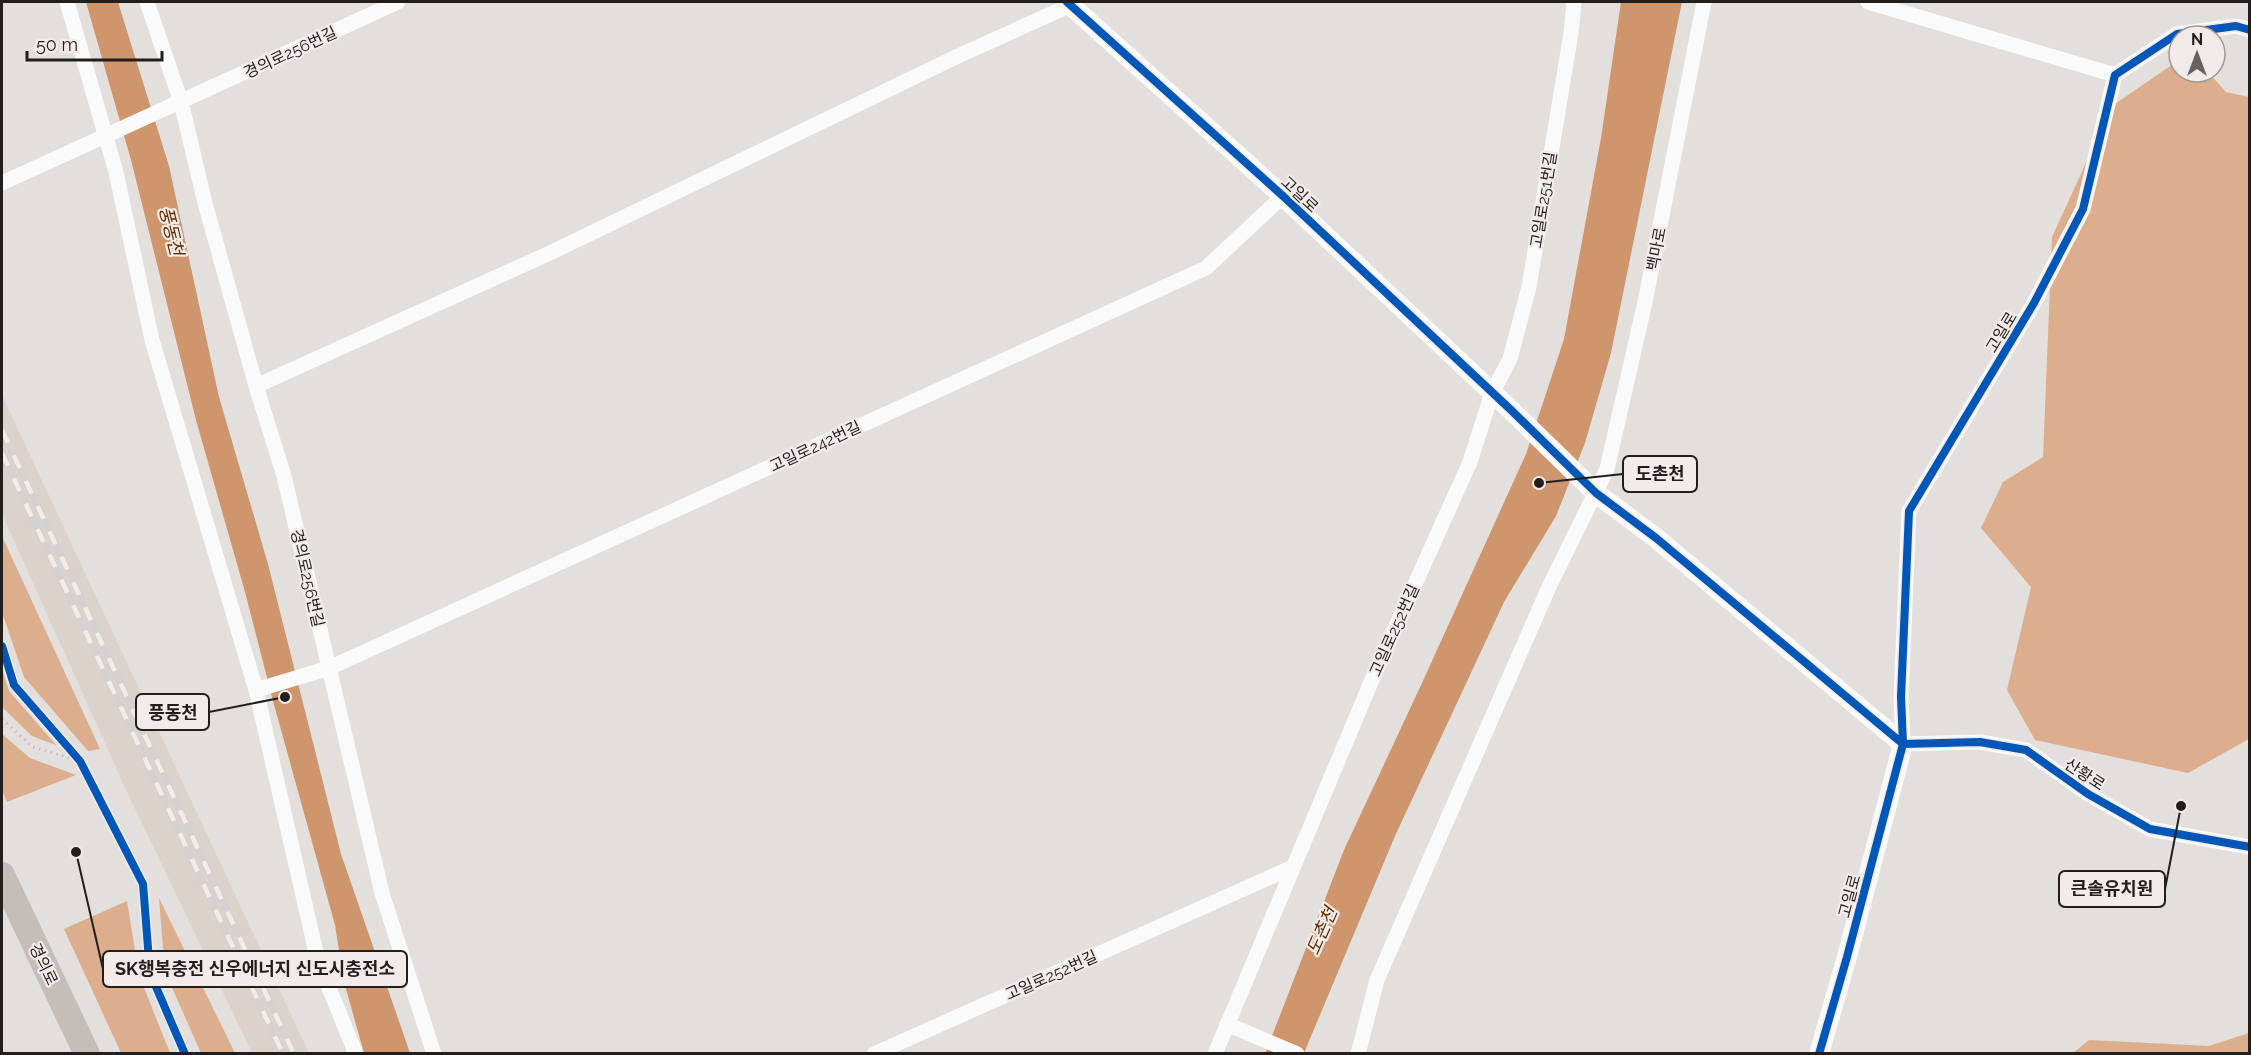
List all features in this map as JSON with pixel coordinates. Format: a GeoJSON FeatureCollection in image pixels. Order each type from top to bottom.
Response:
{"type":"FeatureCollection","features":[{"type":"Feature","properties":{"kind":"main road","name":"경의로"},"geometry":{"type":"LineString","coordinates":[[2,875],[87,1053]]}},
{"type":"Feature","properties":{"kind":"main road","name":"경의로"},"geometry":{"type":"LineString","coordinates":[[2,911],[70,1053]]}},
{"type":"Feature","properties":{"kind":"street"},"geometry":{"type":"LineString","coordinates":[[67,2],[113,132],[116,172],[152,340],[260,688],[318,961],[356,1053]]}},
{"type":"Feature","properties":{"kind":"street"},"geometry":{"type":"LineString","coordinates":[[147,2],[181,102]]}},
{"type":"Feature","properties":{"kind":"street","name":"경의로256번길"},"geometry":{"type":"LineString","coordinates":[[113,132],[398,2]]}},
{"type":"Feature","properties":{"kind":"street","name":"고일로251번길"},"geometry":{"type":"LineString","coordinates":[[1492,393],[1510,359],[1529,286],[1571,33],[1574,2]]}},
{"type":"Feature","properties":{"kind":"street","name":"백마로"},"geometry":{"type":"LineString","coordinates":[[1358,1053],[1377,980],[1549,587],[1590,487],[1607,469],[1645,302],[1704,2]]}},
{"type":"Feature","properties":{"kind":"street"},"geometry":{"type":"LineString","coordinates":[[1868,2],[2115,75],[2177,34],[2236,26],[2250,30]]}},
{"type":"Feature","properties":{"kind":"street"},"geometry":{"type":"LineString","coordinates":[[256,386],[552,252],[1071,3]]}},
{"type":"Feature","properties":{"kind":"street","name":"고일로"},"geometry":{"type":"LineString","coordinates":[[1071,3],[1283,196],[1590,487]]}},
{"type":"Feature","properties":{"kind":"street","name":"고일로"},"geometry":{"type":"LineString","coordinates":[[1818,1053],[1847,957],[1903,744],[1901,697],[1909,511],[2034,303],[2083,209],[2115,75]]}},
{"type":"Feature","properties":{"kind":"street","name":"경의로256번길"},"geometry":{"type":"LineString","coordinates":[[181,102],[205,203],[256,386],[284,476],[322,671],[382,893],[434,1053]]}},
{"type":"Feature","properties":{"kind":"street"},"geometry":{"type":"LineString","coordinates":[[2,183],[113,132]]}},
{"type":"Feature","properties":{"kind":"street","name":"고일로242번길"},"geometry":{"type":"LineString","coordinates":[[260,688],[322,671],[1206,268],[1283,196]]}},
{"type":"Feature","properties":{"kind":"street","name":"고일로252번길"},"geometry":{"type":"LineString","coordinates":[[1215,1053],[1374,675],[1470,462],[1492,393]]}},
{"type":"Feature","properties":{"kind":"street"},"geometry":{"type":"LineString","coordinates":[[1590,487],[1656,538],[1903,744]]}},
{"type":"Feature","properties":{"kind":"street","name":"산황로"},"geometry":{"type":"LineString","coordinates":[[1903,744],[1980,742],[2026,750],[2088,794],[2150,829],[2250,847]]}},
{"type":"Feature","properties":{"kind":"street","name":"고일로252번길"},"geometry":{"type":"LineString","coordinates":[[874,1053],[1293,867]]}},
{"type":"Feature","properties":{"kind":"street"},"geometry":{"type":"LineString","coordinates":[[1227,1024],[1297,1053]]}},
{"type":"Feature","properties":{"kind":"path"},"geometry":{"type":"LineString","coordinates":[[2,719],[33,747],[80,761]]}},
{"type":"Feature","properties":{"kind":"path"},"geometry":{"type":"LineString","coordinates":[[65,745],[80,761],[85,772]]}},
{"type":"Feature","properties":{"kind":"shaded area"},"geometry":{"type":"Polygon","coordinates":[[[2167,68],[2167,84],[2219,84],[2226,92],[2249,97],[2249,739],[2188,773],[2035,740],[2007,690],[2031,587],[1981,528],[2003,482],[2043,457],[2052,237],[2112,106],[2167,68]]]}},
{"type":"Feature","properties":{"kind":"shaded area"},"geometry":{"type":"Polygon","coordinates":[[[2,395],[309,1053],[252,1053],[127,792],[2,514],[2,395]]]}},
{"type":"Feature","properties":{"kind":"shaded area"},"geometry":{"type":"Polygon","coordinates":[[[2,536],[100,749],[88,751],[24,677],[2,612],[2,536]]]}},
{"type":"Feature","properties":{"kind":"shaded area"},"geometry":{"type":"Polygon","coordinates":[[[2,669],[9,691],[56,745],[32,736],[4,709],[2,669]]]}},
{"type":"Feature","properties":{"kind":"shaded area"},"geometry":{"type":"Polygon","coordinates":[[[2,734],[30,758],[76,775],[7,802],[2,790],[2,734]]]}},
{"type":"Feature","properties":{"kind":"shaded area"},"geometry":{"type":"Polygon","coordinates":[[[159,898],[235,1053],[201,1053],[165,972],[159,898]]]}},
{"type":"Feature","properties":{"kind":"shaded area"},"geometry":{"type":"Polygon","coordinates":[[[127,901],[139,975],[170,1053],[121,1053],[64,929],[127,901]]]}},
{"type":"Feature","properties":{"kind":"shaded area"},"geometry":{"type":"Polygon","coordinates":[[[2249,1033],[2249,1053],[2073,1053],[2089,1040],[2209,1046],[2249,1033]]]}},
{"type":"Feature","properties":{"kind":"water"},"geometry":{"type":"Polygon","coordinates":[[[86,2],[118,2],[169,166],[219,397],[268,564],[341,854],[410,1053],[364,1053],[344,982],[335,925],[196,420],[131,160],[86,2]]]}},
{"type":"Feature","properties":{"kind":"water"},"geometry":{"type":"Polygon","coordinates":[[[1621,2],[1682,2],[1611,353],[1585,443],[1556,516],[1504,602],[1395,836],[1304,1053],[1265,1054],[1344,850],[1526,454],[1564,339],[1601,138],[1621,2]]]}},
{"type":"Feature","properties":{"kind":"railway"},"geometry":{"type":"LineString","coordinates":[[2,430],[294,1054]]}},
{"type":"Feature","properties":{"kind":"railway"},"geometry":{"type":"LineString","coordinates":[[2,453],[283,1054]]}},
{"type":"Feature","properties":{"kind":"cycle path"},"geometry":{"type":"LineString","coordinates":[[1067,2],[1283,196],[1596,493],[1656,538],[1903,744],[1819,1054]]}},
{"type":"Feature","properties":{"kind":"cycle path"},"geometry":{"type":"LineString","coordinates":[[2250,30],[2236,26],[2177,34],[2115,75],[2083,209],[2034,303],[1909,511],[1901,697],[1903,744],[1980,742],[2026,750],[2088,794],[2150,829],[2250,847]]}},
{"type":"Feature","properties":{"kind":"cycle path"},"geometry":{"type":"LineString","coordinates":[[2,646],[14,685],[80,761],[143,884],[150,973],[185,1054]]}},
{"type":"Feature","properties":{"kind":"place","name":"도촌천"},"geometry":{"type":"Point","coordinates":[1539,483]}},
{"type":"Feature","properties":{"kind":"place","name":"풍동천"},"geometry":{"type":"Point","coordinates":[285,697]}},
{"type":"Feature","properties":{"kind":"place","name":"큰솔유치원"},"geometry":{"type":"Point","coordinates":[2181,806]}},
{"type":"Feature","properties":{"kind":"place","name":"SK행복충전 신우에너지 신도시충전소"},"geometry":{"type":"Point","coordinates":[76,852]}}]}
